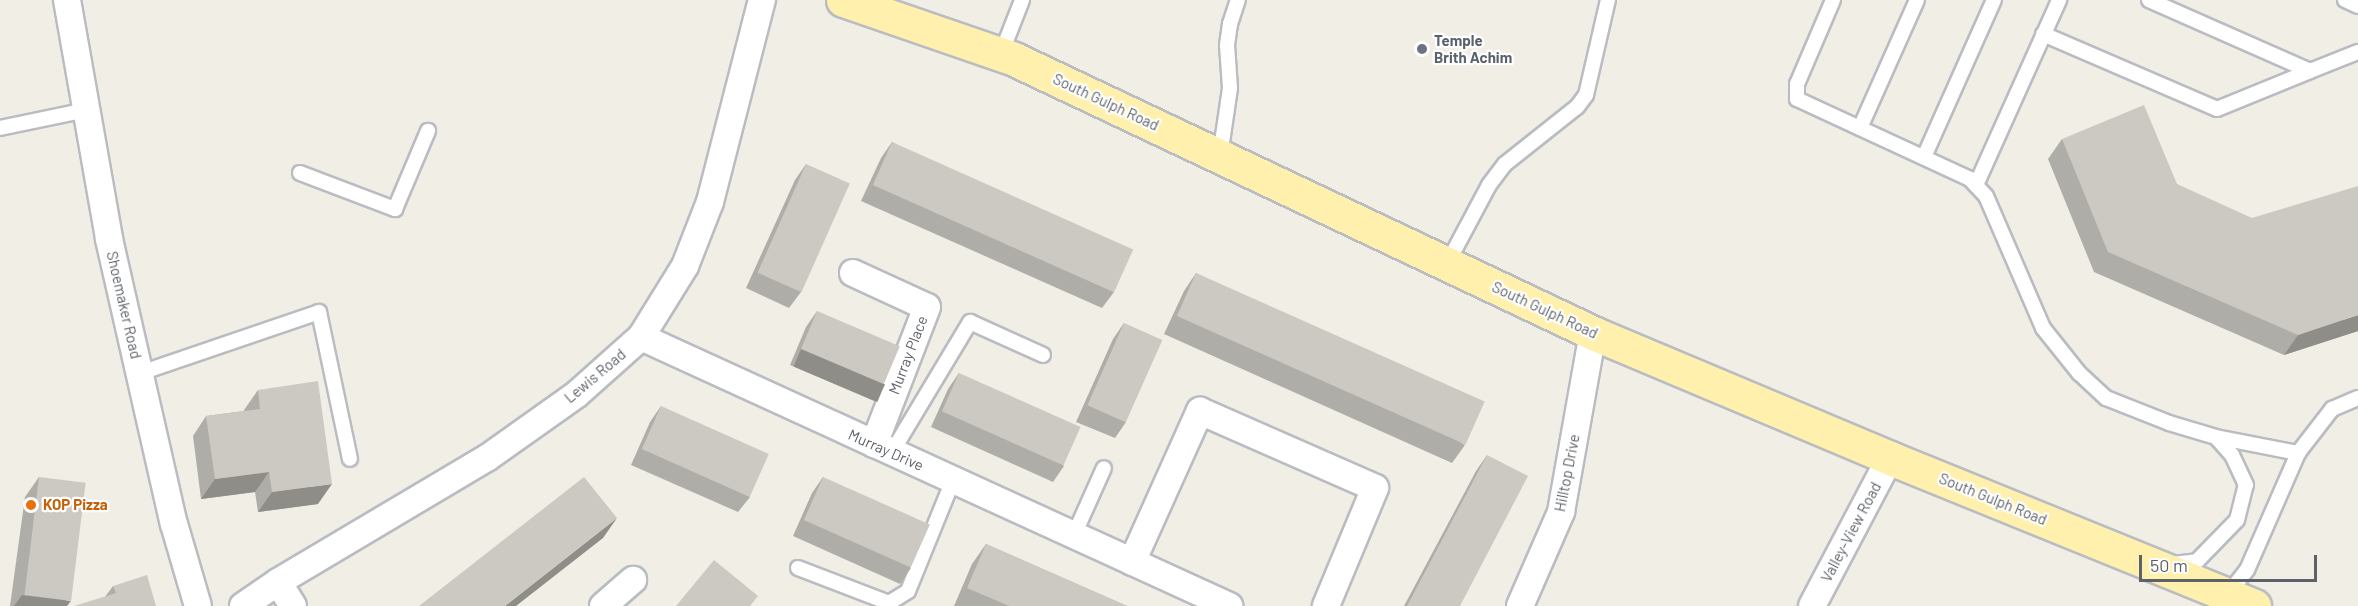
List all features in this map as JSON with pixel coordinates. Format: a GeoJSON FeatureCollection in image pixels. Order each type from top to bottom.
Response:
{"type":"FeatureCollection","features":[{"type":"Feature","properties":{"kind":"main road","name":"South Gulph Road"},"geometry":{"type":"LineString","coordinates":[[843,0],[1001,54],[1593,333],[1890,458],[2160,566],[2234,602]]}},
{"type":"Feature","properties":{"kind":"street","name":"Shoemaker Road"},"geometry":{"type":"LineString","coordinates":[[67,0],[109,239],[174,524],[198,606]]}},
{"type":"Feature","properties":{"kind":"street","name":"Lewis Road"},"geometry":{"type":"LineString","coordinates":[[243,606],[278,582],[487,458],[577,394],[641,337],[685,266],[710,202],[762,0]]}},
{"type":"Feature","properties":{"kind":"street","name":"Murray Place"},"geometry":{"type":"LineString","coordinates":[[853,273],[927,307],[883,448]]}},
{"type":"Feature","properties":{"kind":"street","name":"Hilltop Drive"},"geometry":{"type":"LineString","coordinates":[[1520,606],[1561,512],[1593,333]]}},
{"type":"Feature","properties":{"kind":"street","name":"Murray Drive"},"geometry":{"type":"LineString","coordinates":[[641,337],[1228,606]]}},
{"type":"Feature","properties":{"kind":"street"},"geometry":{"type":"LineString","coordinates":[[1132,562],[1200,411],[1375,488],[1326,606]]}},
{"type":"Feature","properties":{"kind":"street","name":"Valley-View Road"},"geometry":{"type":"LineString","coordinates":[[1812,606],[1890,458]]}},
{"type":"Feature","properties":{"kind":"street"},"geometry":{"type":"LineString","coordinates":[[603,606],[633,579]]}},
{"type":"Feature","properties":{"kind":"street"},"geometry":{"type":"LineString","coordinates":[[278,582],[294,606]]}},
{"type":"Feature","properties":{"kind":"lane"},"geometry":{"type":"LineString","coordinates":[[1001,54],[1022,0]]}},
{"type":"Feature","properties":{"kind":"lane"},"geometry":{"type":"LineString","coordinates":[[1220,156],[1230,88],[1227,45],[1230,24],[1238,0]]}},
{"type":"Feature","properties":{"kind":"lane"},"geometry":{"type":"LineString","coordinates":[[1447,264],[1484,194],[1505,164],[1577,107],[1586,94],[1608,0]]}},
{"type":"Feature","properties":{"kind":"lane"},"geometry":{"type":"LineString","coordinates":[[1833,0],[1797,84],[1797,99],[1970,179],[1986,196],[2043,328],[2079,373],[2106,398],[2169,423],[2216,437],[2298,453]]}},
{"type":"Feature","properties":{"kind":"lane"},"geometry":{"type":"LineString","coordinates":[[1860,128],[1917,0]]}},
{"type":"Feature","properties":{"kind":"lane"},"geometry":{"type":"LineString","coordinates":[[1924,158],[1994,0]]}},
{"type":"Feature","properties":{"kind":"lane"},"geometry":{"type":"LineString","coordinates":[[1976,185],[2059,0]]}},
{"type":"Feature","properties":{"kind":"lane"},"geometry":{"type":"LineString","coordinates":[[2149,0],[2310,71]]}},
{"type":"Feature","properties":{"kind":"lane"},"geometry":{"type":"LineString","coordinates":[[2345,0],[2358,6]]}},
{"type":"Feature","properties":{"kind":"lane"},"geometry":{"type":"LineString","coordinates":[[2043,34],[2217,109],[2358,52]]}},
{"type":"Feature","properties":{"kind":"lane"},"geometry":{"type":"LineString","coordinates":[[0,128],[86,110]]}},
{"type":"Feature","properties":{"kind":"lane"},"geometry":{"type":"LineString","coordinates":[[300,173],[395,209],[428,131]]}},
{"type":"Feature","properties":{"kind":"lane"},"geometry":{"type":"LineString","coordinates":[[140,373],[319,312],[350,459]]}},
{"type":"Feature","properties":{"kind":"lane"},"geometry":{"type":"LineString","coordinates":[[883,448],[970,322],[1043,355]]}},
{"type":"Feature","properties":{"kind":"lane"},"geometry":{"type":"LineString","coordinates":[[2234,602],[2298,453],[2332,409],[2358,398]]}},
{"type":"Feature","properties":{"kind":"lane"},"geometry":{"type":"LineString","coordinates":[[2160,566],[2197,561],[2237,520],[2246,485],[2232,455],[2216,437]]}},
{"type":"Feature","properties":{"kind":"lane"},"geometry":{"type":"LineString","coordinates":[[1074,535],[1104,468]]}},
{"type":"Feature","properties":{"kind":"lane"},"geometry":{"type":"LineString","coordinates":[[798,568],[889,603],[908,591],[953,480]]}},
{"type":"Feature","properties":{"kind":"building"},"geometry":{"type":"Polygon","coordinates":[[[2144,105],[2177,184],[2252,218],[2358,186],[2358,315],[2298,335],[2108,252],[2062,139],[2144,105]]]}},
{"type":"Feature","properties":{"kind":"building"},"geometry":{"type":"Polygon","coordinates":[[[892,142],[1133,249],[1114,292],[873,185],[892,142]]]}},
{"type":"Feature","properties":{"kind":"building"},"geometry":{"type":"Polygon","coordinates":[[[806,164],[850,184],[801,292],[758,273],[806,164]]]}},
{"type":"Feature","properties":{"kind":"building"},"geometry":{"type":"Polygon","coordinates":[[[1196,273],[1485,402],[1466,444],[1177,316],[1196,273]]]}},
{"type":"Feature","properties":{"kind":"building"},"geometry":{"type":"Polygon","coordinates":[[[817,311],[900,346],[884,384],[801,349],[817,311]]]}},
{"type":"Feature","properties":{"kind":"building"},"geometry":{"type":"Polygon","coordinates":[[[1124,323],[1162,340],[1126,422],[1087,405],[1124,323]]]}},
{"type":"Feature","properties":{"kind":"building"},"geometry":{"type":"Polygon","coordinates":[[[959,373],[1081,427],[1063,465],[942,411],[959,373]]]}},
{"type":"Feature","properties":{"kind":"building"},"geometry":{"type":"Polygon","coordinates":[[[318,381],[332,484],[272,492],[269,472],[215,479],[206,416],[260,409],[258,390],[318,381]]]}},
{"type":"Feature","properties":{"kind":"building"},"geometry":{"type":"Polygon","coordinates":[[[661,406],[769,454],[750,497],[642,449],[661,406]]]}},
{"type":"Feature","properties":{"kind":"building"},"geometry":{"type":"Polygon","coordinates":[[[1487,455],[1528,476],[1460,606],[1407,606],[1487,455]]]}},
{"type":"Feature","properties":{"kind":"building"},"geometry":{"type":"Polygon","coordinates":[[[39,477],[86,483],[71,601],[24,595],[39,477]]]}},
{"type":"Feature","properties":{"kind":"building"},"geometry":{"type":"Polygon","coordinates":[[[584,477],[617,518],[505,606],[419,606],[584,477]]]}},
{"type":"Feature","properties":{"kind":"building"},"geometry":{"type":"Polygon","coordinates":[[[823,477],[930,525],[911,568],[804,520],[823,477]]]}},
{"type":"Feature","properties":{"kind":"building"},"geometry":{"type":"Polygon","coordinates":[[[986,544],[1127,606],[1009,606],[967,588],[986,544]]]}},
{"type":"Feature","properties":{"kind":"building"},"geometry":{"type":"Polygon","coordinates":[[[714,560],[758,596],[750,606],[676,606],[714,560]]]}},
{"type":"Feature","properties":{"kind":"building"},"geometry":{"type":"Polygon","coordinates":[[[147,575],[156,606],[74,606],[116,593],[113,586],[147,575]]]}},
{"type":"Feature","properties":{"kind":"place","name":"Temple Brith Achim"},"geometry":{"type":"Point","coordinates":[1422,49]}},
{"type":"Feature","properties":{"kind":"place","name":"KOP Pizza"},"geometry":{"type":"Point","coordinates":[31,505]}}]}
